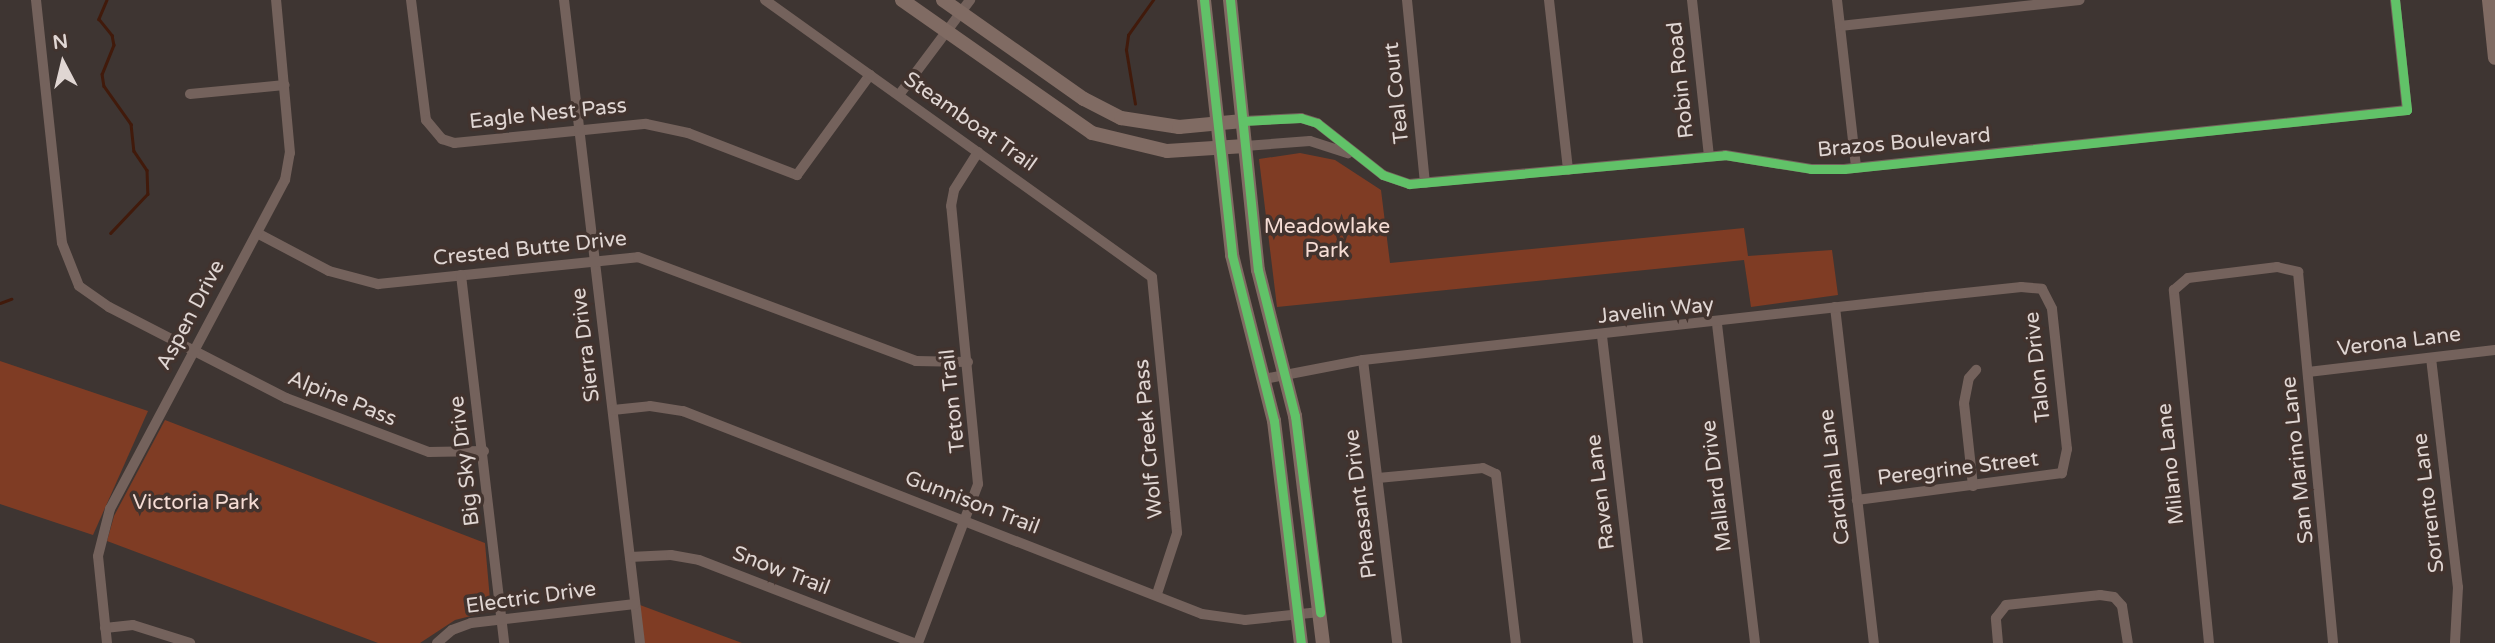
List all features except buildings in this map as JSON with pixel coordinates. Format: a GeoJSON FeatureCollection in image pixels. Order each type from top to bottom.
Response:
{"type":"FeatureCollection","features":[{"type":"Feature","properties":{"kind":"main road","name":"Brazos Boulevard"},"geometry":{"type":"LineString","coordinates":[[902,0],[1093,133],[1167,151],[1245,146]]}},
{"type":"Feature","properties":{"kind":"main road","name":"Brazos Boulevard"},"geometry":{"type":"LineString","coordinates":[[943,0],[1084,100],[1121,118],[1157,127],[1243,121]]}},
{"type":"Feature","properties":{"kind":"main road"},"geometry":{"type":"LineString","coordinates":[[1205,0],[1232,255],[1274,421],[1301,643]]}},
{"type":"Feature","properties":{"kind":"main road"},"geometry":{"type":"LineString","coordinates":[[1230,0],[1263,298],[1286,374],[1323,643]]}},
{"type":"Feature","properties":{"kind":"main road"},"geometry":{"type":"LineString","coordinates":[[2489,0],[2495,58]]}},
{"type":"Feature","properties":{"kind":"street","name":"Alpine Pass"},"geometry":{"type":"LineString","coordinates":[[36,0],[62,243],[70,272],[86,292],[192,351],[286,398],[393,441],[447,454],[484,451]]}},
{"type":"Feature","properties":{"kind":"street","name":"Aspen Drive"},"geometry":{"type":"LineString","coordinates":[[107,643],[98,556],[101,535],[117,493],[285,180],[290,153],[276,0]]}},
{"type":"Feature","properties":{"kind":"street","name":"Eagle Nest Pass"},"geometry":{"type":"LineString","coordinates":[[411,0],[426,120],[442,139],[454,143],[579,128],[666,127],[797,175],[870,75]]}},
{"type":"Feature","properties":{"kind":"street","name":"Sierra Drive"},"geometry":{"type":"LineString","coordinates":[[564,0],[640,643]]}},
{"type":"Feature","properties":{"kind":"street","name":"Steamboat Trail"},"geometry":{"type":"LineString","coordinates":[[765,0],[1152,277]]}},
{"type":"Feature","properties":{"kind":"street"},"geometry":{"type":"LineString","coordinates":[[899,95],[970,0]]}},
{"type":"Feature","properties":{"kind":"street","name":"Teal Court"},"geometry":{"type":"LineString","coordinates":[[1407,0],[1425,183]]}},
{"type":"Feature","properties":{"kind":"street"},"geometry":{"type":"LineString","coordinates":[[1549,0],[1568,170]]}},
{"type":"Feature","properties":{"kind":"street","name":"Robin Road"},"geometry":{"type":"LineString","coordinates":[[1692,0],[1709,156]]}},
{"type":"Feature","properties":{"kind":"street"},"geometry":{"type":"LineString","coordinates":[[1837,0],[1856,167]]}},
{"type":"Feature","properties":{"kind":"street"},"geometry":{"type":"LineString","coordinates":[[1840,26],[2080,0]]}},
{"type":"Feature","properties":{"kind":"street","name":"Brazos Boulevard"},"geometry":{"type":"LineString","coordinates":[[1243,121],[1301,118],[1327,131],[1355,156],[1392,180],[1425,183],[1709,156],[1736,155],[1811,169],[1856,167],[2407,110],[2395,0]]}},
{"type":"Feature","properties":{"kind":"street"},"geometry":{"type":"LineString","coordinates":[[190,94],[285,85]]}},
{"type":"Feature","properties":{"kind":"street","name":"Brazos Boulevard"},"geometry":{"type":"LineString","coordinates":[[1245,146],[1310,141],[1355,156]]}},
{"type":"Feature","properties":{"kind":"street","name":"Teton Trail"},"geometry":{"type":"LineString","coordinates":[[916,643],[976,499],[979,468],[951,206],[954,190],[978,152]]}},
{"type":"Feature","properties":{"kind":"street","name":"Crested Butte Drive"},"geometry":{"type":"LineString","coordinates":[[257,233],[355,281],[378,284],[594,259],[654,260],[916,361],[968,362]]}},
{"type":"Feature","properties":{"kind":"street","name":"Milano Lane"},"geometry":{"type":"LineString","coordinates":[[2209,643],[2174,290],[2179,283],[2256,269],[2298,272]]}},
{"type":"Feature","properties":{"kind":"street","name":"San Marino Lane"},"geometry":{"type":"LineString","coordinates":[[2298,272],[2333,643]]}},
{"type":"Feature","properties":{"kind":"street","name":"Big Sky Drive"},"geometry":{"type":"LineString","coordinates":[[461,275],[505,643]]}},
{"type":"Feature","properties":{"kind":"street","name":"Wolf Creek Pass"},"geometry":{"type":"LineString","coordinates":[[1152,277],[1177,533],[1157,594]]}},
{"type":"Feature","properties":{"kind":"street","name":"Javelin Way"},"geometry":{"type":"LineString","coordinates":[[1264,379],[1363,360],[1717,324],[1835,307],[2021,287],[2042,289],[2050,297]]}},
{"type":"Feature","properties":{"kind":"street","name":"Talon Drive"},"geometry":{"type":"LineString","coordinates":[[2050,297],[2067,449],[2062,473]]}},
{"type":"Feature","properties":{"kind":"street","name":"Cardinal Lane"},"geometry":{"type":"LineString","coordinates":[[1835,307],[1874,643]]}},
{"type":"Feature","properties":{"kind":"street","name":"Mallard Drive"},"geometry":{"type":"LineString","coordinates":[[1717,324],[1755,643]]}},
{"type":"Feature","properties":{"kind":"street","name":"Raven Lane"},"geometry":{"type":"LineString","coordinates":[[1602,336],[1638,643]]}},
{"type":"Feature","properties":{"kind":"street","name":"Verona Lane"},"geometry":{"type":"LineString","coordinates":[[2308,372],[2495,350]]}},
{"type":"Feature","properties":{"kind":"street","name":"Sorrento Lane"},"geometry":{"type":"LineString","coordinates":[[2431,358],[2458,587],[2455,643]]}},
{"type":"Feature","properties":{"kind":"street","name":"Pheasant Drive"},"geometry":{"type":"LineString","coordinates":[[1363,360],[1397,643]]}},
{"type":"Feature","properties":{"kind":"street"},"geometry":{"type":"LineString","coordinates":[[1973,486],[1964,403],[1969,378],[1976,370]]}},
{"type":"Feature","properties":{"kind":"street","name":"Gunnison Trail"},"geometry":{"type":"LineString","coordinates":[[613,410],[650,406],[683,411],[1157,594],[1202,614],[1232,619],[1320,612]]}},
{"type":"Feature","properties":{"kind":"street"},"geometry":{"type":"LineString","coordinates":[[1378,478],[1483,468],[1496,474],[1517,643]]}},
{"type":"Feature","properties":{"kind":"street","name":"Peregrine Street"},"geometry":{"type":"LineString","coordinates":[[1857,500],[2062,473]]}},
{"type":"Feature","properties":{"kind":"street","name":"Snow Trail"},"geometry":{"type":"LineString","coordinates":[[630,557],[671,555],[699,560],[916,643]]}},
{"type":"Feature","properties":{"kind":"street"},"geometry":{"type":"LineString","coordinates":[[1998,643],[1998,611],[2011,604],[2100,595],[2118,600],[2128,643]]}},
{"type":"Feature","properties":{"kind":"street","name":"Electric Drive"},"geometry":{"type":"LineString","coordinates":[[437,643],[460,626],[635,604]]}},
{"type":"Feature","properties":{"kind":"street"},"geometry":{"type":"LineString","coordinates":[[105,628],[134,625],[190,643]]}},
{"type":"Feature","properties":{"kind":"green space","name":"Meadowlake Park"},"geometry":{"type":"Polygon","coordinates":[[[1300,153],[1335,160],[1381,190],[1390,263],[1744,228],[1748,256],[1832,250],[1838,295],[1751,307],[1744,260],[1277,307],[1259,159],[1300,153]]]}},
{"type":"Feature","properties":{"kind":"green space","name":"Victoria Park"},"geometry":{"type":"Polygon","coordinates":[[[0,361],[148,411],[93,535],[0,504],[0,361]]]}},
{"type":"Feature","properties":{"kind":"green space","name":"Victoria Park"},"geometry":{"type":"Polygon","coordinates":[[[165,420],[485,543],[491,611],[455,620],[420,643],[378,643],[107,541],[114,516],[165,420]]]}},
{"type":"Feature","properties":{"kind":"green space"},"geometry":{"type":"Polygon","coordinates":[[[640,605],[742,643],[644,643],[640,605]]]}},
{"type":"Feature","properties":{"kind":"waterway"},"geometry":{"type":"LineString","coordinates":[[107,0],[99,19],[112,35],[114,45],[102,74],[104,86],[131,124],[134,151],[147,170],[148,194],[111,233]]}},
{"type":"Feature","properties":{"kind":"waterway"},"geometry":{"type":"LineString","coordinates":[[1135,104],[1126,50],[1128,35],[1153,0]]}},
{"type":"Feature","properties":{"kind":"waterway"},"geometry":{"type":"LineString","coordinates":[[0,303],[11,299]]}},
{"type":"Feature","properties":{"kind":"cycle path"},"geometry":{"type":"LineString","coordinates":[[1204,0],[1232,255],[1274,421],[1301,643]]}},
{"type":"Feature","properties":{"kind":"cycle path"},"geometry":{"type":"LineString","coordinates":[[1230,0],[1258,270],[1295,416],[1320,612]]}},
{"type":"Feature","properties":{"kind":"cycle path"},"geometry":{"type":"LineString","coordinates":[[1243,121],[1301,118],[1317,123],[1383,175],[1409,184],[1725,155],[1811,169],[1844,169],[2407,110],[2395,0]]}}]}
